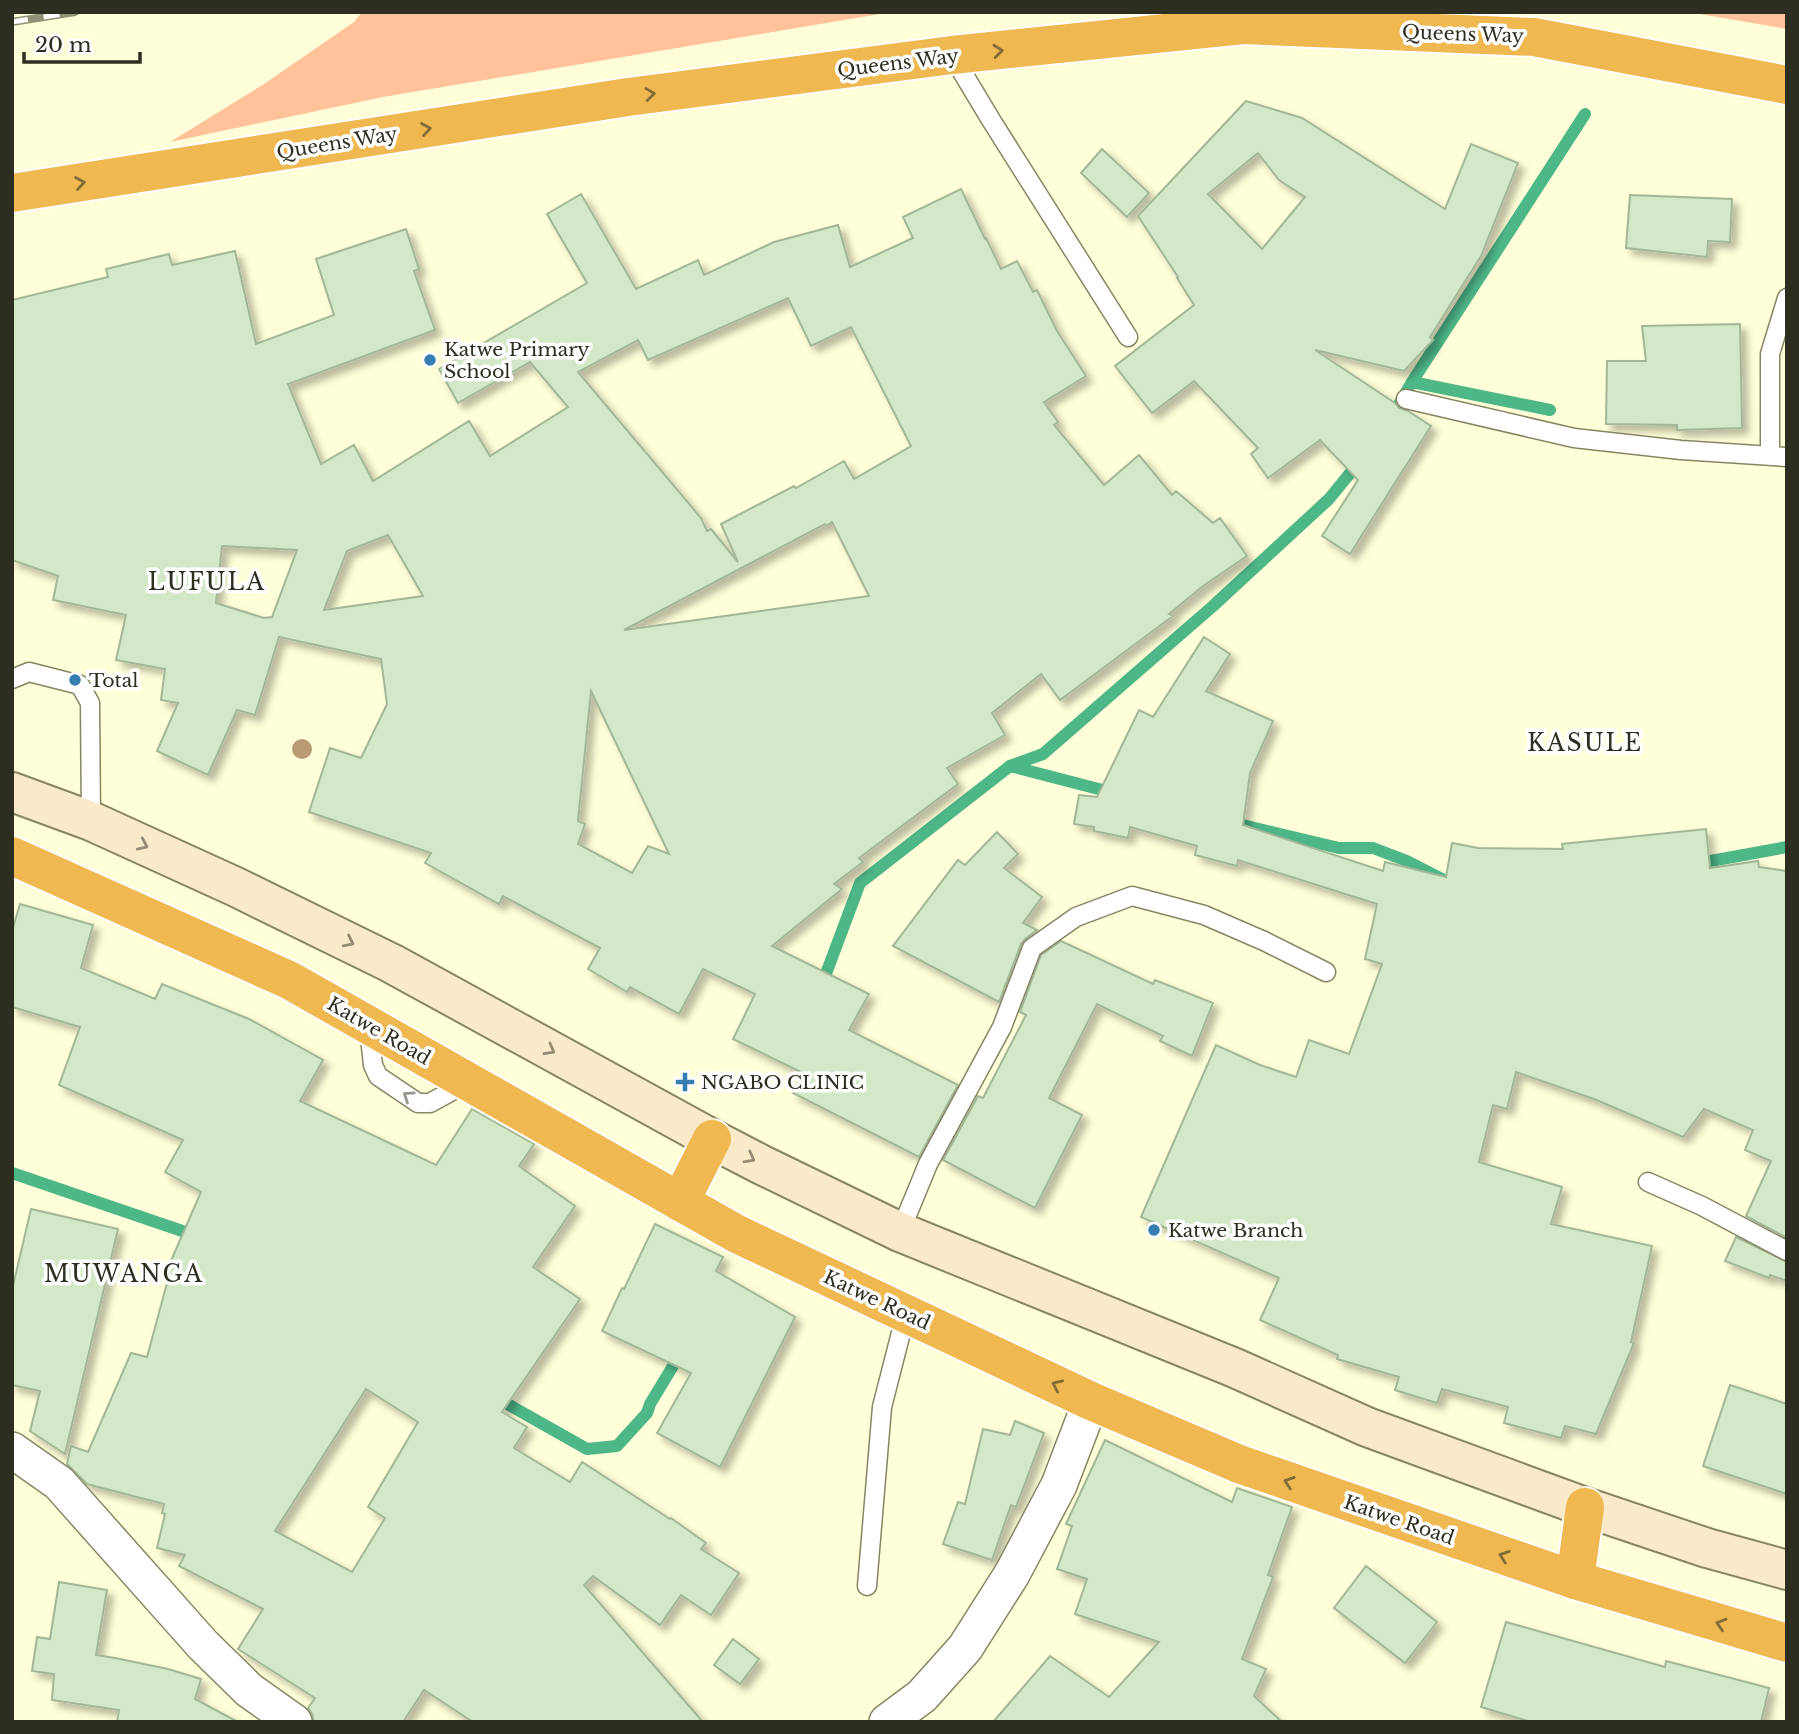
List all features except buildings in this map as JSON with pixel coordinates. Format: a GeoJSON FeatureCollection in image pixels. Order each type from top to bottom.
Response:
{"type":"FeatureCollection","features":[{"type":"Feature","properties":{"kind":"highway","name":"Queens Way"},"geometry":{"type":"LineString","coordinates":[[12,193],[628,97],[953,55],[1243,26],[1534,37],[1787,85]]}},
{"type":"Feature","properties":{"kind":"highway","name":"Katwe Road"},"geometry":{"type":"LineString","coordinates":[[12,856],[289,980],[737,1234],[1091,1401],[1239,1464],[1575,1580],[1787,1643]]}},
{"type":"Feature","properties":{"kind":"highway"},"geometry":{"type":"LineString","coordinates":[[680,1202],[712,1139]]}},
{"type":"Feature","properties":{"kind":"highway"},"geometry":{"type":"LineString","coordinates":[[1575,1580],[1586,1507]]}},
{"type":"Feature","properties":{"kind":"street"},"geometry":{"type":"LineString","coordinates":[[12,792],[91,821],[236,887],[391,963],[712,1139],[901,1232],[1235,1368],[1367,1427],[1586,1507],[1707,1548],[1787,1570]]}},
{"type":"Feature","properties":{"kind":"street"},"geometry":{"type":"LineString","coordinates":[[887,1722],[922,1696],[965,1648],[1012,1574],[1059,1485],[1091,1401]]}},
{"type":"Feature","properties":{"kind":"street"},"geometry":{"type":"LineString","coordinates":[[12,1450],[59,1483],[204,1646],[249,1690],[294,1722]]}},
{"type":"Feature","properties":{"kind":"lane"},"geometry":{"type":"LineString","coordinates":[[953,55],[1128,337]]}},
{"type":"Feature","properties":{"kind":"lane"},"geometry":{"type":"LineString","coordinates":[[1406,399],[1574,438],[1681,450],[1778,456],[1770,355],[1787,298]]}},
{"type":"Feature","properties":{"kind":"lane"},"geometry":{"type":"LineString","coordinates":[[12,679],[29,672],[80,685],[90,703],[91,821]]}},
{"type":"Feature","properties":{"kind":"lane"},"geometry":{"type":"LineString","coordinates":[[901,1232],[928,1164],[1002,1027],[1032,948],[1076,917],[1132,896],[1203,915],[1326,972]]}},
{"type":"Feature","properties":{"kind":"lane"},"geometry":{"type":"LineString","coordinates":[[1648,1182],[1702,1206],[1787,1251]]}},
{"type":"Feature","properties":{"kind":"lane"},"geometry":{"type":"LineString","coordinates":[[867,1586],[882,1407],[906,1313]]}},
{"type":"Feature","properties":{"kind":"shaded area"},"geometry":{"type":"Polygon","coordinates":[[[362,12],[892,12],[383,97],[170,142],[264,84],[354,22],[362,12]]]}},
{"type":"Feature","properties":{"kind":"shaded area"},"geometry":{"type":"Polygon","coordinates":[[[1676,12],[1787,12],[1787,29],[1700,14],[1676,12]]]}},
{"type":"Feature","properties":{"kind":"waterway"},"geometry":{"type":"LineString","coordinates":[[1389,421],[1585,114]]}},
{"type":"Feature","properties":{"kind":"waterway"},"geometry":{"type":"LineString","coordinates":[[1412,382],[1550,410]]}},
{"type":"Feature","properties":{"kind":"waterway"},"geometry":{"type":"LineString","coordinates":[[821,987],[860,883],[1010,766],[1043,754],[1213,606],[1329,499],[1360,461]]}},
{"type":"Feature","properties":{"kind":"waterway"},"geometry":{"type":"LineString","coordinates":[[1010,766],[1114,793]]}},
{"type":"Feature","properties":{"kind":"waterway"},"geometry":{"type":"LineString","coordinates":[[1234,823],[1339,848],[1373,848],[1407,861],[1444,880]]}},
{"type":"Feature","properties":{"kind":"waterway"},"geometry":{"type":"LineString","coordinates":[[1694,864],[1787,847]]}},
{"type":"Feature","properties":{"kind":"waterway"},"geometry":{"type":"LineString","coordinates":[[12,1173],[197,1236]]}},
{"type":"Feature","properties":{"kind":"waterway"},"geometry":{"type":"LineString","coordinates":[[495,1397],[587,1449],[617,1446],[647,1413],[682,1351]]}},
{"type":"Feature","properties":{"kind":"railway"},"geometry":{"type":"LineString","coordinates":[[12,22],[75,12]]}},
{"type":"Feature","properties":{"kind":"place","name":"Katwe Primary School"},"geometry":{"type":"Point","coordinates":[430,360]}},
{"type":"Feature","properties":{"kind":"place","name":"Total"},"geometry":{"type":"Point","coordinates":[75,680]}},
{"type":"Feature","properties":{"kind":"place","name":"NGABO CLINIC"},"geometry":{"type":"Point","coordinates":[685,1082]}},
{"type":"Feature","properties":{"kind":"place","name":"Katwe Branch"},"geometry":{"type":"Point","coordinates":[1154,1230]}},
{"type":"Feature","properties":{"kind":"district","name":"LUFULA"},"geometry":{"type":"Point","coordinates":[207,582]}},
{"type":"Feature","properties":{"kind":"district","name":"KASULE"},"geometry":{"type":"Point","coordinates":[1585,743]}},
{"type":"Feature","properties":{"kind":"district","name":"MUWANGA"},"geometry":{"type":"Point","coordinates":[124,1274]}}]}
